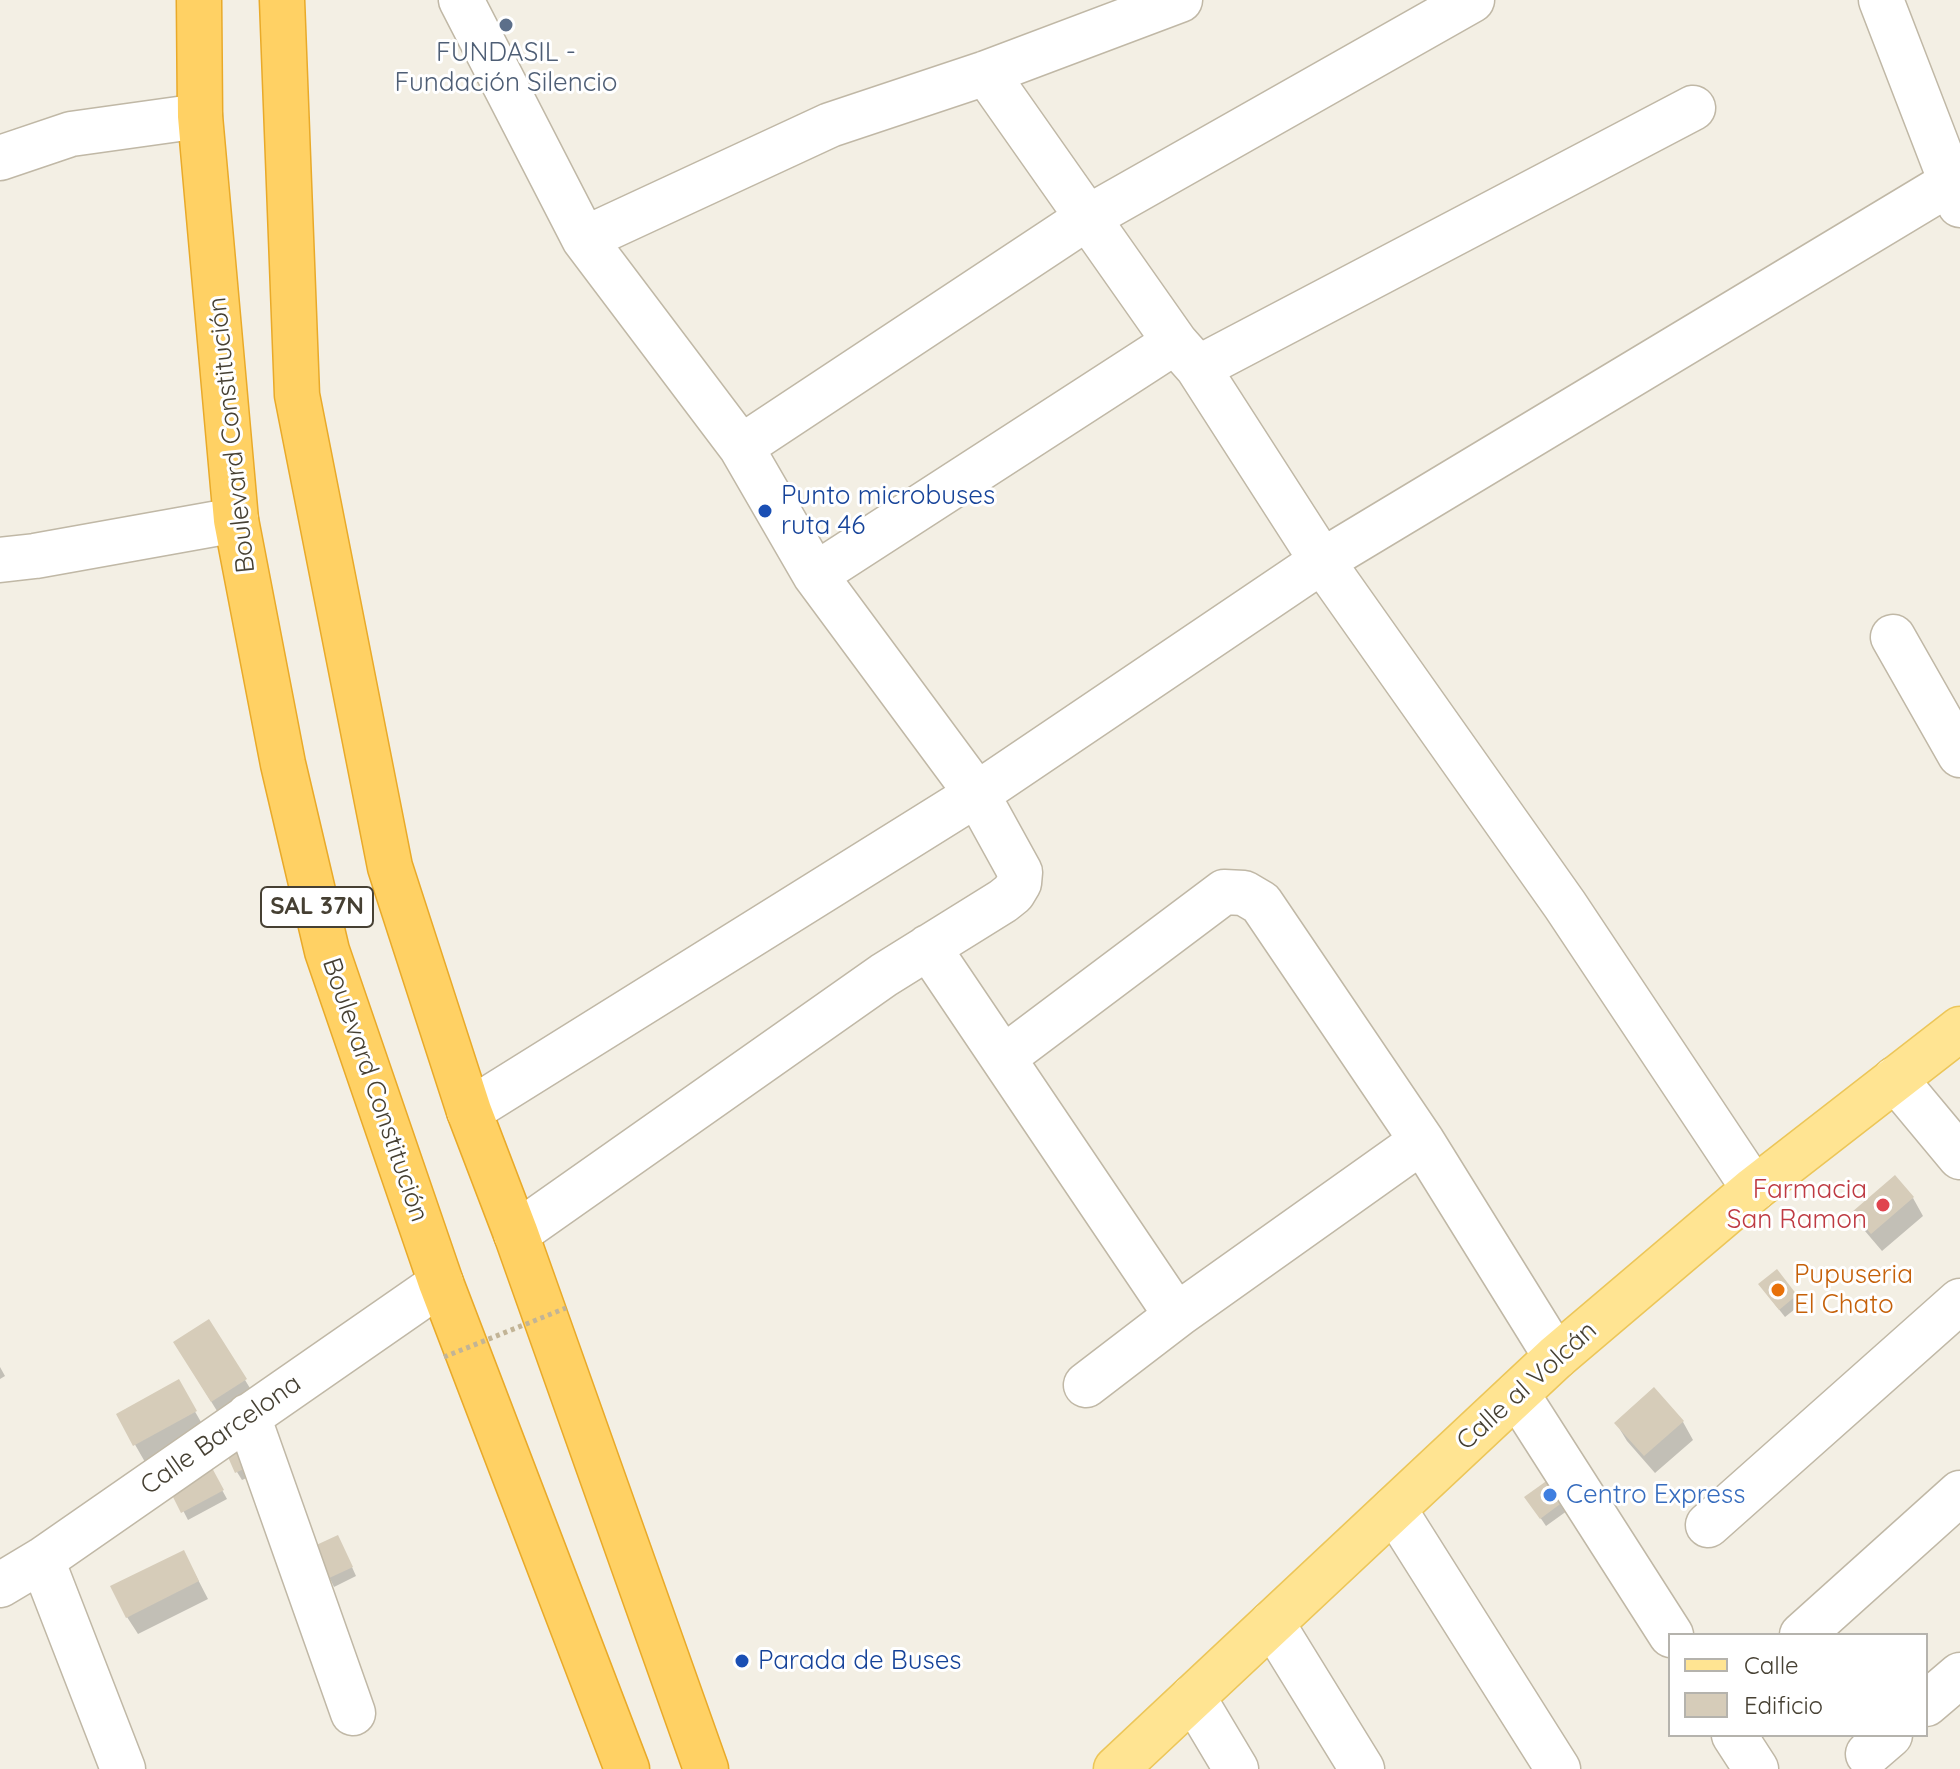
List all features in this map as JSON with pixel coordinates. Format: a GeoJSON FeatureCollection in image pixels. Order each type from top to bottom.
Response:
{"type":"FeatureCollection","features":[{"type":"Feature","properties":{"kind":"highway","name":"Boulevard Constitución"},"geometry":{"type":"LineString","coordinates":[[199,0],[200,116],[236,520],[283,764],[327,951],[441,1283],[627,1769]]}},
{"type":"Feature","properties":{"kind":"highway","name":"SAL 37N"},"geometry":{"type":"LineString","coordinates":[[282,0],[297,395],[390,867],[469,1111],[516,1234],[706,1769]]}},
{"type":"Feature","properties":{"kind":"main road","name":"Calle al Volcán"},"geometry":{"type":"LineString","coordinates":[[1116,1769],[1556,1357],[1754,1189],[1960,1029]]}},
{"type":"Feature","properties":{"kind":"street"},"geometry":{"type":"LineString","coordinates":[[461,0],[584,239],[741,447],[815,575],[977,794],[1020,872],[1019,883],[1003,901],[884,975],[516,1234]]}},
{"type":"Feature","properties":{"kind":"street"},"geometry":{"type":"LineString","coordinates":[[584,239],[830,125],[986,73],[1180,0]]}},
{"type":"Feature","properties":{"kind":"street"},"geometry":{"type":"LineString","coordinates":[[741,447],[1087,218],[1472,0]]}},
{"type":"Feature","properties":{"kind":"street"},"geometry":{"type":"LineString","coordinates":[[469,1111],[977,794],[1322,561],[1955,194],[1881,0]]}},
{"type":"Feature","properties":{"kind":"street"},"geometry":{"type":"LineString","coordinates":[[986,73],[1186,355],[1322,561],[1565,905],[1754,1189]]}},
{"type":"Feature","properties":{"kind":"street"},"geometry":{"type":"LineString","coordinates":[[815,575],[1186,355],[1693,108]]}},
{"type":"Feature","properties":{"kind":"street"},"geometry":{"type":"LineString","coordinates":[[0,158],[71,134],[200,116]]}},
{"type":"Feature","properties":{"kind":"street"},"geometry":{"type":"LineString","coordinates":[[0,560],[236,520]]}},
{"type":"Feature","properties":{"kind":"street"},"geometry":{"type":"LineString","coordinates":[[1893,637],[1960,755]]}},
{"type":"Feature","properties":{"kind":"street"},"geometry":{"type":"LineString","coordinates":[[1003,1058],[1224,892],[1244,893],[1261,903],[1422,1141],[1556,1357]]}},
{"type":"Feature","properties":{"kind":"street"},"geometry":{"type":"LineString","coordinates":[[928,947],[1168,1303],[1180,1313]]}},
{"type":"Feature","properties":{"kind":"street"},"geometry":{"type":"LineString","coordinates":[[1895,1079],[1960,1157]]}},
{"type":"Feature","properties":{"kind":"street"},"geometry":{"type":"LineString","coordinates":[[1086,1385],[1180,1313],[1422,1141]]}},
{"type":"Feature","properties":{"kind":"street","name":"Calle Barcelona"},"geometry":{"type":"LineString","coordinates":[[0,1585],[42,1560],[441,1283]]}},
{"type":"Feature","properties":{"kind":"street"},"geometry":{"type":"LineString","coordinates":[[1708,1525],[1960,1301]]}},
{"type":"Feature","properties":{"kind":"street"},"geometry":{"type":"LineString","coordinates":[[1517,1394],[1670,1633]]}},
{"type":"Feature","properties":{"kind":"street"},"geometry":{"type":"LineString","coordinates":[[248,1416],[353,1713]]}},
{"type":"Feature","properties":{"kind":"street"},"geometry":{"type":"LineString","coordinates":[[1804,1633],[1960,1493]]}},
{"type":"Feature","properties":{"kind":"street"},"geometry":{"type":"LineString","coordinates":[[1394,1509],[1558,1769]]}},
{"type":"Feature","properties":{"kind":"street"},"geometry":{"type":"LineString","coordinates":[[42,1560],[123,1769]]}},
{"type":"Feature","properties":{"kind":"street"},"geometry":{"type":"LineString","coordinates":[[1272,1623],[1362,1769]]}},
{"type":"Feature","properties":{"kind":"street"},"geometry":{"type":"LineString","coordinates":[[1928,1702],[1960,1675]]}},
{"type":"Feature","properties":{"kind":"street"},"geometry":{"type":"LineString","coordinates":[[1193,1697],[1236,1769]]}},
{"type":"Feature","properties":{"kind":"street"},"geometry":{"type":"LineString","coordinates":[[1735,1737],[1756,1769]]}},
{"type":"Feature","properties":{"kind":"path"},"geometry":{"type":"LineString","coordinates":[[444,1357],[566,1308]]}},
{"type":"Feature","properties":{"kind":"building","name":"Farmacia San Ramon"},"geometry":{"type":"Polygon","coordinates":[[[1895,1175],[1914,1197],[1871,1234],[1852,1212],[1895,1175]]]}},
{"type":"Feature","properties":{"kind":"building","name":"Pupuseria El Chato"},"geometry":{"type":"Polygon","coordinates":[[[1777,1269],[1797,1295],[1779,1310],[1758,1284],[1777,1269]]]}},
{"type":"Feature","properties":{"kind":"building"},"geometry":{"type":"Polygon","coordinates":[[[209,1319],[247,1379],[211,1402],[173,1342],[209,1319]]]}},
{"type":"Feature","properties":{"kind":"building"},"geometry":{"type":"Polygon","coordinates":[[[179,1379],[197,1411],[133,1446],[116,1414],[179,1379]]]}},
{"type":"Feature","properties":{"kind":"building"},"geometry":{"type":"Polygon","coordinates":[[[1654,1387],[1684,1421],[1644,1456],[1614,1423],[1654,1387]]]}},
{"type":"Feature","properties":{"kind":"building"},"geometry":{"type":"Polygon","coordinates":[[[244,1439],[255,1464],[235,1473],[224,1448],[244,1439]]]}},
{"type":"Feature","properties":{"kind":"building"},"geometry":{"type":"Polygon","coordinates":[[[211,1466],[224,1490],[181,1513],[169,1489],[211,1466]]]}},
{"type":"Feature","properties":{"kind":"building","name":"Centro Express"},"geometry":{"type":"Polygon","coordinates":[[[1559,1472],[1575,1493],[1540,1519],[1524,1497],[1559,1472]]]}},
{"type":"Feature","properties":{"kind":"building"},"geometry":{"type":"Polygon","coordinates":[[[338,1535],[353,1567],[327,1579],[312,1547],[338,1535]]]}},
{"type":"Feature","properties":{"kind":"building"},"geometry":{"type":"Polygon","coordinates":[[[184,1550],[199,1581],[126,1618],[110,1586],[184,1550]]]}},
{"type":"Feature","properties":{"kind":"place","name":"FUNDASIL - Fundación Silencio"},"geometry":{"type":"Point","coordinates":[506,25]}},
{"type":"Feature","properties":{"kind":"place","name":"Punto microbuses ruta 46"},"geometry":{"type":"Point","coordinates":[765,511]}},
{"type":"Feature","properties":{"kind":"place","name":"Farmacia San Ramon"},"geometry":{"type":"Point","coordinates":[1883,1205]}},
{"type":"Feature","properties":{"kind":"place","name":"Pupuseria El Chato"},"geometry":{"type":"Point","coordinates":[1778,1290]}},
{"type":"Feature","properties":{"kind":"place","name":"Centro Express"},"geometry":{"type":"Point","coordinates":[1550,1495]}},
{"type":"Feature","properties":{"kind":"place","name":"Parada de Buses"},"geometry":{"type":"Point","coordinates":[742,1661]}}]}
